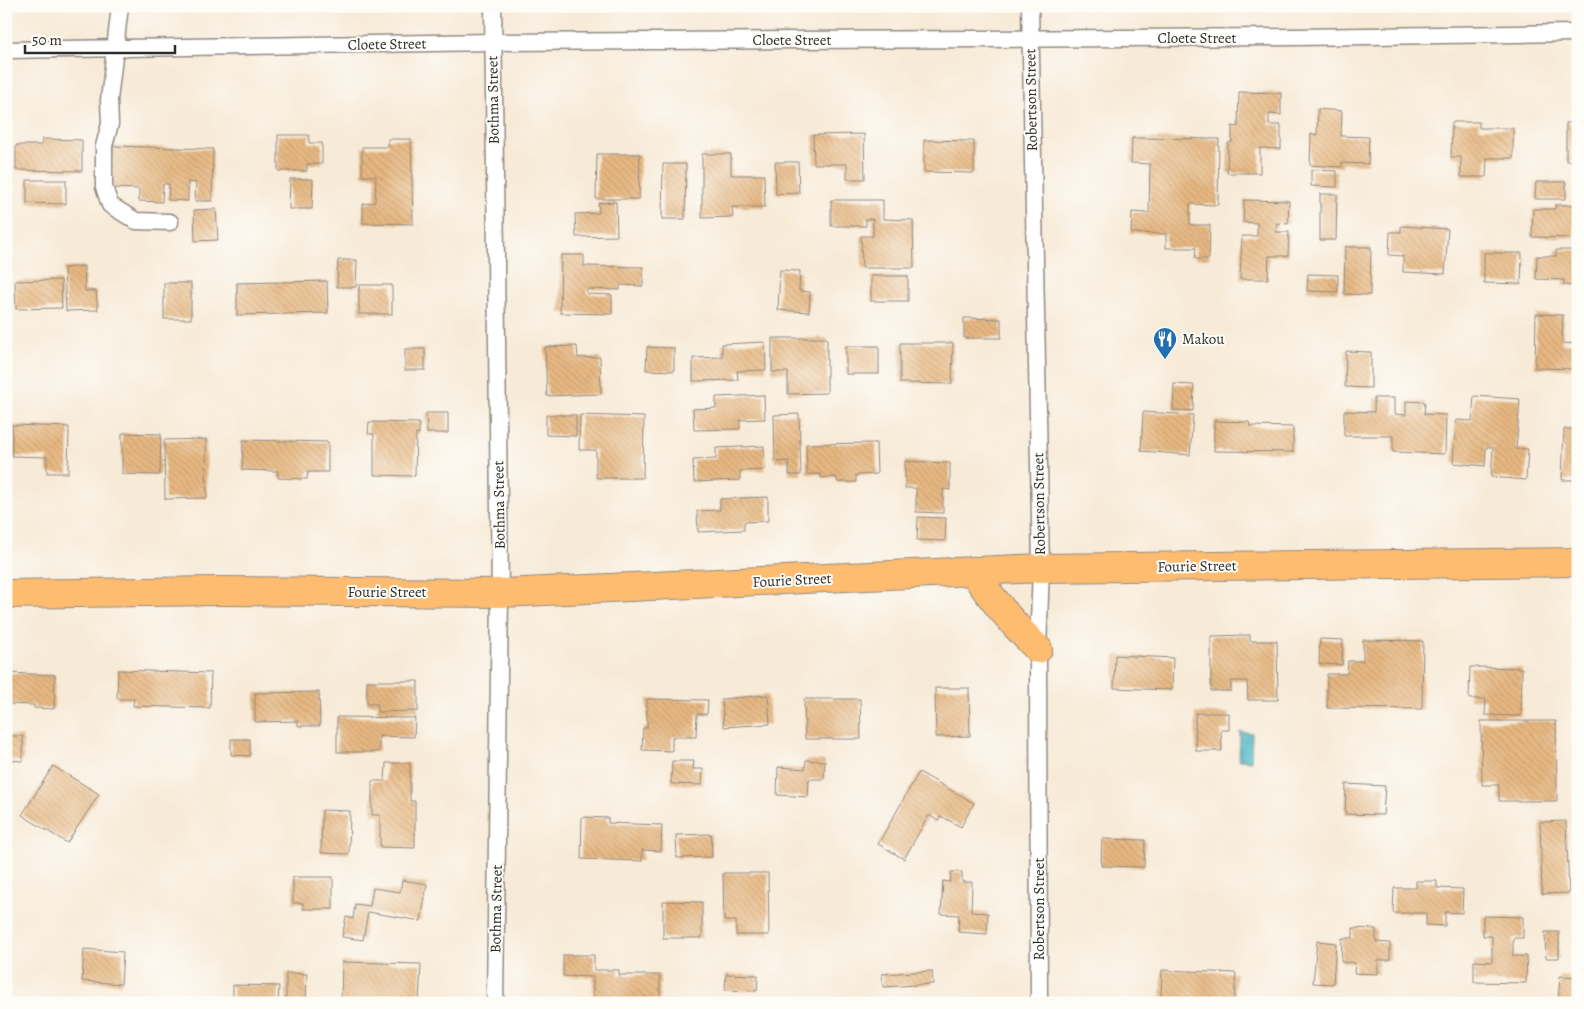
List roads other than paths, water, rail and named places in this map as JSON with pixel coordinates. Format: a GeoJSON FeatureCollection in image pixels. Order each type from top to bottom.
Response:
{"type":"FeatureCollection","features":[{"type":"Feature","properties":{"kind":"highway","name":"Fourie Street"},"geometry":{"type":"LineString","coordinates":[[6,594],[219,591],[500,593],[1041,568],[1578,562]]}},
{"type":"Feature","properties":{"kind":"highway"},"geometry":{"type":"LineString","coordinates":[[973,571],[1014,625],[1038,649]]}},
{"type":"Feature","properties":{"kind":"street"},"geometry":{"type":"LineString","coordinates":[[120,6],[117,48],[109,100],[110,124],[104,146],[104,187],[110,205],[136,221],[170,222]]}},
{"type":"Feature","properties":{"kind":"street","name":"Bothma Street"},"geometry":{"type":"LineString","coordinates":[[493,6],[500,593],[494,1003]]}},
{"type":"Feature","properties":{"kind":"street","name":"Robertson Street"},"geometry":{"type":"LineString","coordinates":[[1030,6],[1041,568],[1038,649],[1039,1003]]}},
{"type":"Feature","properties":{"kind":"street","name":"Cloete Street"},"geometry":{"type":"LineString","coordinates":[[6,50],[493,42],[1578,33]]}},
{"type":"Feature","properties":{"kind":"water"},"geometry":{"type":"Polygon","coordinates":[[[1240,732],[1252,733],[1251,761],[1239,760],[1240,732]]]}},
{"type":"Feature","properties":{"kind":"place","name":"Makou"},"geometry":{"type":"Point","coordinates":[1165,360]}}]}
